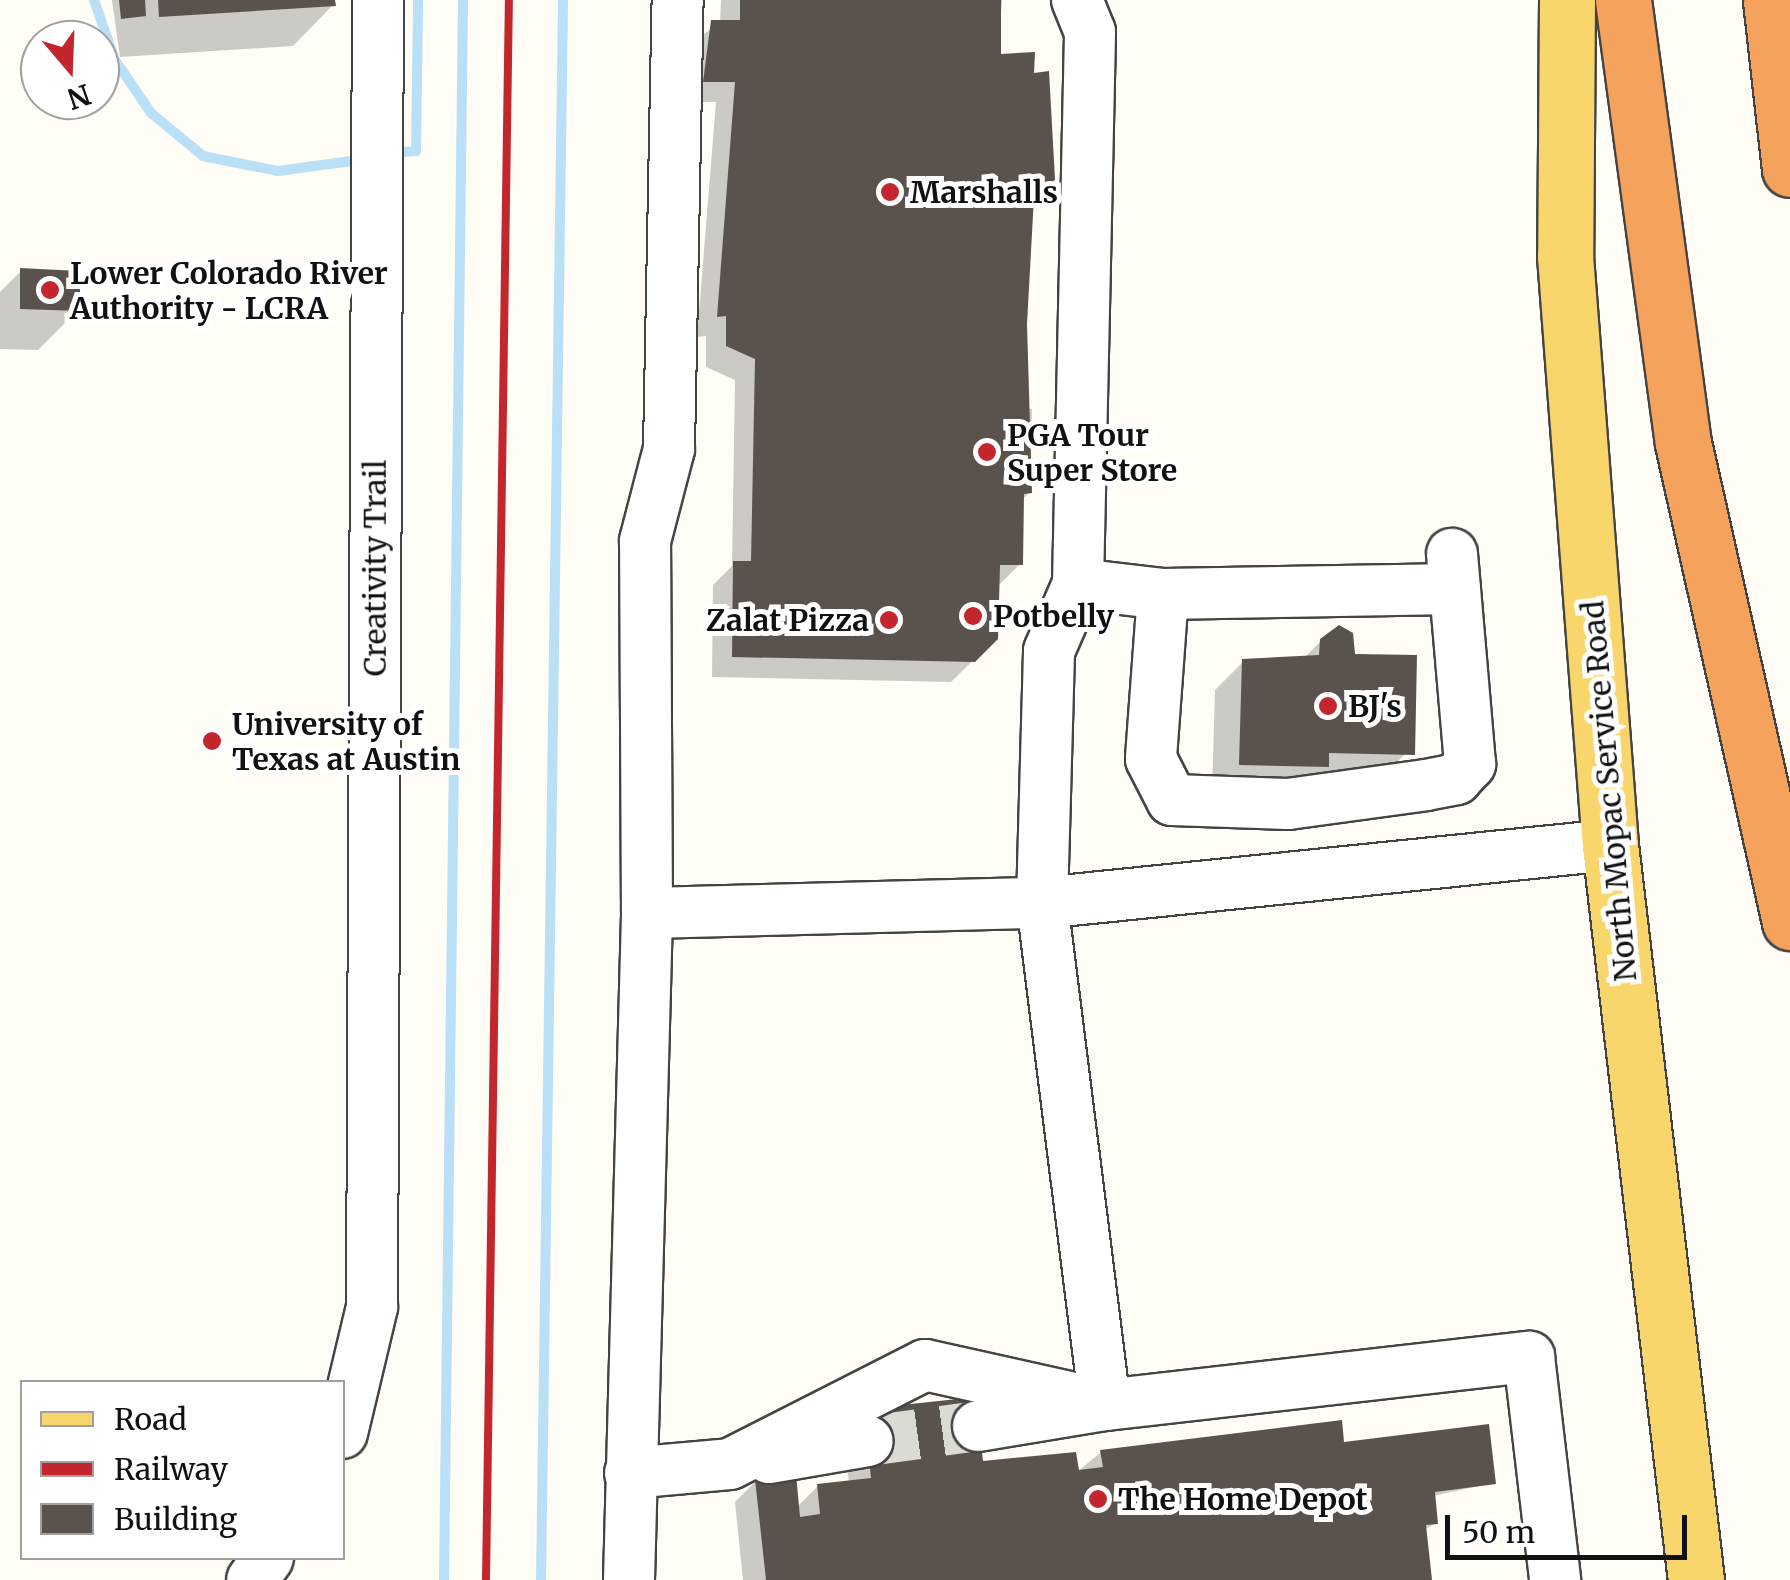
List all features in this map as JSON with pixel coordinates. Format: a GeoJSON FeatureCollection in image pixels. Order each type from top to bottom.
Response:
{"type":"FeatureCollection","features":[{"type":"Feature","properties":{"kind":"highway"},"geometry":{"type":"LineString","coordinates":[[1623,0],[1683,443],[1790,922]]}},
{"type":"Feature","properties":{"kind":"highway"},"geometry":{"type":"LineString","coordinates":[[1772,0],[1790,169]]}},
{"type":"Feature","properties":{"kind":"main road","name":"North Mopac Service Road"},"geometry":{"type":"LineString","coordinates":[[1567,0],[1565,256],[1610,845],[1696,1580]]}},
{"type":"Feature","properties":{"kind":"street","name":"Creativity Trail"},"geometry":{"type":"LineString","coordinates":[[345,1420],[372,1307],[378,0]]}},
{"type":"Feature","properties":{"kind":"street"},"geometry":{"type":"LineString","coordinates":[[629,1580],[647,913],[645,542],[669,449],[678,0]]}},
{"type":"Feature","properties":{"kind":"street"},"geometry":{"type":"LineString","coordinates":[[1076,0],[1090,32],[1078,584],[1049,651],[1042,904],[1104,1405]]}},
{"type":"Feature","properties":{"kind":"street"},"geometry":{"type":"LineString","coordinates":[[1078,584],[1163,594],[1453,572],[1466,772],[1211,808],[1172,800],[1150,759],[1163,594]]}},
{"type":"Feature","properties":{"kind":"street"},"geometry":{"type":"LineString","coordinates":[[647,913],[1042,904],[1610,845]]}},
{"type":"Feature","properties":{"kind":"street"},"geometry":{"type":"LineString","coordinates":[[978,1426],[1104,1405],[1529,1357],[1556,1580]]}},
{"type":"Feature","properties":{"kind":"street"},"geometry":{"type":"LineString","coordinates":[[730,1464],[926,1365],[1104,1405]]}},
{"type":"Feature","properties":{"kind":"street"},"geometry":{"type":"LineString","coordinates":[[630,1472],[730,1464],[868,1441]]}},
{"type":"Feature","properties":{"kind":"building"},"geometry":{"type":"Polygon","coordinates":[[[119,0],[145,0],[146,16],[121,19],[119,0]]]}},
{"type":"Feature","properties":{"kind":"building"},"geometry":{"type":"Polygon","coordinates":[[[158,0],[335,0],[336,6],[159,17],[158,0]]]}},
{"type":"Feature","properties":{"kind":"building"},"geometry":{"type":"Polygon","coordinates":[[[740,0],[1001,0],[1001,54],[1035,52],[1034,73],[1049,71],[1055,179],[1046,196],[1034,197],[1027,324],[1032,493],[1024,494],[1023,565],[1000,565],[998,639],[975,662],[732,657],[733,561],[751,561],[755,359],[726,346],[726,316],[717,317],[735,82],[703,82],[711,20],[740,20],[740,0]]]}},
{"type":"Feature","properties":{"kind":"building","name":"Lower Colorado River Authority - LCRA"},"geometry":{"type":"Polygon","coordinates":[[[20,268],[79,271],[81,311],[20,309],[20,268]]]}},
{"type":"Feature","properties":{"kind":"building","name":"BJ's"},"geometry":{"type":"Polygon","coordinates":[[[1339,625],[1353,633],[1355,654],[1417,655],[1415,755],[1329,753],[1329,767],[1239,765],[1242,659],[1319,655],[1320,639],[1339,625]]]}},
{"type":"Feature","properties":{"kind":"building","name":"The Home Depot"},"geometry":{"type":"Polygon","coordinates":[[[976,1397],[983,1461],[1076,1452],[1079,1470],[1103,1467],[1100,1450],[1342,1420],[1344,1442],[1489,1424],[1496,1484],[1435,1492],[1438,1524],[1426,1525],[1432,1580],[766,1580],[755,1479],[796,1474],[800,1517],[820,1514],[817,1484],[871,1478],[864,1409],[976,1397]]]}},
{"type":"Feature","properties":{"kind":"waterway"},"geometry":{"type":"LineString","coordinates":[[94,0],[115,60],[151,113],[203,156],[278,171],[351,161]]}},
{"type":"Feature","properties":{"kind":"waterway"},"geometry":{"type":"LineString","coordinates":[[404,152],[416,151],[418,0]]}},
{"type":"Feature","properties":{"kind":"waterway"},"geometry":{"type":"LineString","coordinates":[[444,1580],[463,0]]}},
{"type":"Feature","properties":{"kind":"waterway"},"geometry":{"type":"LineString","coordinates":[[541,1580],[563,0]]}},
{"type":"Feature","properties":{"kind":"tunnel"},"geometry":{"type":"LineString","coordinates":[[868,1441],[978,1426]]}},
{"type":"Feature","properties":{"kind":"railway"},"geometry":{"type":"LineString","coordinates":[[486,1580],[509,0]]}},
{"type":"Feature","properties":{"kind":"place","name":"Marshalls"},"geometry":{"type":"Point","coordinates":[890,192]}},
{"type":"Feature","properties":{"kind":"place","name":"Lower Colorado River Authority - LCRA"},"geometry":{"type":"Point","coordinates":[50,290]}},
{"type":"Feature","properties":{"kind":"place","name":"PGA Tour Super Store"},"geometry":{"type":"Point","coordinates":[987,452]}},
{"type":"Feature","properties":{"kind":"place","name":"Potbelly"},"geometry":{"type":"Point","coordinates":[973,616]}},
{"type":"Feature","properties":{"kind":"place","name":"Zalat Pizza"},"geometry":{"type":"Point","coordinates":[889,620]}},
{"type":"Feature","properties":{"kind":"place","name":"BJ's"},"geometry":{"type":"Point","coordinates":[1328,706]}},
{"type":"Feature","properties":{"kind":"place","name":"University of Texas at Austin"},"geometry":{"type":"Point","coordinates":[212,741]}},
{"type":"Feature","properties":{"kind":"place","name":"The Home Depot"},"geometry":{"type":"Point","coordinates":[1098,1499]}}]}
